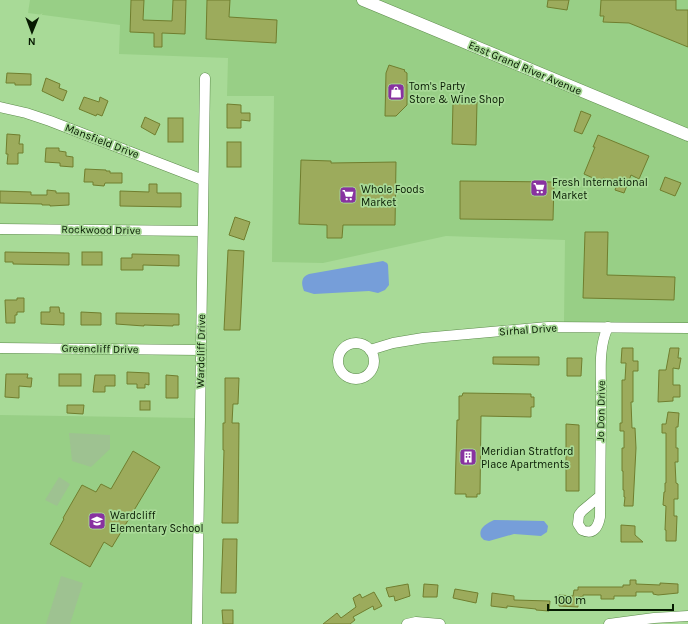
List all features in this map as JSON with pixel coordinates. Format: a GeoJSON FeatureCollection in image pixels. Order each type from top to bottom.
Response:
{"type":"FeatureCollection","features":[{"type":"Feature","properties":{"kind":"main road","name":"East Grand River Avenue"},"geometry":{"type":"LineString","coordinates":[[363,0],[688,135]]}},
{"type":"Feature","properties":{"kind":"street","name":"Wardcliff Drive"},"geometry":{"type":"LineString","coordinates":[[197,624],[202,231],[206,78]]}},
{"type":"Feature","properties":{"kind":"street","name":"Mansfield Drive"},"geometry":{"type":"LineString","coordinates":[[0,107],[26,113],[50,121],[203,180]]}},
{"type":"Feature","properties":{"kind":"street","name":"Rockwood Drive"},"geometry":{"type":"LineString","coordinates":[[0,229],[202,231]]}},
{"type":"Feature","properties":{"kind":"street","name":"Sirhal Drive"},"geometry":{"type":"LineString","coordinates":[[370,350],[393,343],[422,338],[548,327],[688,328]]}},
{"type":"Feature","properties":{"kind":"street","name":"Jo Don Drive"},"geometry":{"type":"LineString","coordinates":[[600,496],[601,356],[604,335],[608,327]]}},
{"type":"Feature","properties":{"kind":"street","name":"Greencliff Drive"},"geometry":{"type":"LineString","coordinates":[[0,348],[201,350]]}},
{"type":"Feature","properties":{"kind":"street"},"geometry":{"type":"LineString","coordinates":[[609,624],[654,618],[688,616]]}},
{"type":"Feature","properties":{"kind":"street"},"geometry":{"type":"LineString","coordinates":[[407,624],[416,622],[440,624]]}},
{"type":"Feature","properties":{"kind":"shaded area"},"geometry":{"type":"Polygon","coordinates":[[[30,0],[688,0],[688,324],[564,322],[565,240],[446,236],[323,263],[272,262],[274,96],[227,96],[228,58],[119,54],[120,25],[28,13],[30,0]]]}},
{"type":"Feature","properties":{"kind":"shaded area","name":"Wardcliff Elementary School"},"geometry":{"type":"Polygon","coordinates":[[[0,415],[195,418],[192,624],[0,624],[0,415]]]}},
{"type":"Feature","properties":{"kind":"shaded area"},"geometry":{"type":"Polygon","coordinates":[[[69,433],[110,435],[110,449],[91,467],[72,461],[69,433]]]}},
{"type":"Feature","properties":{"kind":"shaded area"},"geometry":{"type":"Polygon","coordinates":[[[59,477],[70,484],[57,506],[45,500],[59,477]]]}},
{"type":"Feature","properties":{"kind":"shaded area"},"geometry":{"type":"Polygon","coordinates":[[[61,576],[83,583],[70,624],[46,624],[61,576]]]}},
{"type":"Feature","properties":{"kind":"water"},"geometry":{"type":"Polygon","coordinates":[[[383,261],[388,265],[389,285],[385,290],[378,293],[369,291],[314,294],[304,291],[302,281],[304,277],[309,274],[383,261]]]}},
{"type":"Feature","properties":{"kind":"water"},"geometry":{"type":"Polygon","coordinates":[[[494,520],[544,521],[548,526],[547,532],[541,536],[514,534],[489,541],[484,540],[480,534],[482,529],[494,520]]]}},
{"type":"Feature","properties":{"kind":"building"},"geometry":{"type":"Polygon","coordinates":[[[131,0],[144,0],[143,20],[172,21],[173,0],[186,0],[185,34],[162,33],[162,47],[154,47],[154,33],[130,32],[131,0]]]}},
{"type":"Feature","properties":{"kind":"building"},"geometry":{"type":"Polygon","coordinates":[[[207,0],[230,0],[229,17],[277,20],[276,43],[206,39],[207,0]]]}},
{"type":"Feature","properties":{"kind":"building"},"geometry":{"type":"Polygon","coordinates":[[[548,0],[569,0],[567,10],[547,7],[548,0]]]}},
{"type":"Feature","properties":{"kind":"building"},"geometry":{"type":"Polygon","coordinates":[[[601,0],[676,0],[676,10],[688,10],[688,47],[629,23],[603,22],[604,16],[600,16],[601,0]]]}},
{"type":"Feature","properties":{"kind":"building"},"geometry":{"type":"Polygon","coordinates":[[[389,65],[405,70],[404,71],[407,73],[407,105],[396,116],[385,116],[386,73],[389,65]]]}},
{"type":"Feature","properties":{"kind":"building"},"geometry":{"type":"Polygon","coordinates":[[[7,73],[31,74],[31,85],[15,85],[15,83],[6,83],[7,73]]]}},
{"type":"Feature","properties":{"kind":"building"},"geometry":{"type":"Polygon","coordinates":[[[46,78],[60,84],[59,88],[67,91],[63,101],[42,91],[46,78]]]}},
{"type":"Feature","properties":{"kind":"building"},"geometry":{"type":"Polygon","coordinates":[[[84,97],[99,102],[100,97],[108,101],[102,116],[97,114],[96,116],[79,109],[84,97]]]}},
{"type":"Feature","properties":{"kind":"building"},"geometry":{"type":"Polygon","coordinates":[[[453,102],[477,102],[476,145],[452,144],[453,102]]]}},
{"type":"Feature","properties":{"kind":"building"},"geometry":{"type":"Polygon","coordinates":[[[227,104],[241,105],[241,113],[250,113],[250,121],[241,120],[241,128],[227,128],[227,104]]]}},
{"type":"Feature","properties":{"kind":"building"},"geometry":{"type":"Polygon","coordinates":[[[581,111],[591,115],[582,134],[574,131],[581,111]]]}},
{"type":"Feature","properties":{"kind":"building"},"geometry":{"type":"Polygon","coordinates":[[[145,117],[160,124],[155,135],[141,127],[145,117]]]}},
{"type":"Feature","properties":{"kind":"building"},"geometry":{"type":"Polygon","coordinates":[[[168,118],[183,118],[183,142],[168,142],[168,118]]]}},
{"type":"Feature","properties":{"kind":"building"},"geometry":{"type":"Polygon","coordinates":[[[7,134],[20,135],[19,144],[23,144],[23,153],[18,153],[18,164],[7,164],[7,134]]]}},
{"type":"Feature","properties":{"kind":"building"},"geometry":{"type":"Polygon","coordinates":[[[598,135],[649,156],[639,179],[631,175],[624,193],[615,190],[617,185],[603,178],[602,182],[584,174],[595,147],[593,147],[598,135]]]}},
{"type":"Feature","properties":{"kind":"building"},"geometry":{"type":"Polygon","coordinates":[[[227,142],[241,142],[241,167],[227,167],[227,142]]]}},
{"type":"Feature","properties":{"kind":"building"},"geometry":{"type":"Polygon","coordinates":[[[46,148],[59,148],[59,151],[66,152],[66,156],[73,157],[73,167],[60,166],[60,163],[45,162],[46,148]]]}},
{"type":"Feature","properties":{"kind":"building","name":"Whole Foods Market"},"geometry":{"type":"Polygon","coordinates":[[[301,160],[331,161],[331,163],[396,162],[395,225],[343,225],[342,238],[327,238],[327,225],[299,224],[301,160]]]}},
{"type":"Feature","properties":{"kind":"building"},"geometry":{"type":"Polygon","coordinates":[[[85,169],[106,170],[110,171],[110,173],[122,173],[122,183],[105,183],[104,186],[93,185],[93,182],[84,182],[85,169]]]}},
{"type":"Feature","properties":{"kind":"building"},"geometry":{"type":"Polygon","coordinates":[[[665,177],[681,183],[675,196],[660,190],[665,177]]]}},
{"type":"Feature","properties":{"kind":"building"},"geometry":{"type":"Polygon","coordinates":[[[460,181],[554,182],[553,220],[460,219],[460,181]]]}},
{"type":"Feature","properties":{"kind":"building"},"geometry":{"type":"Polygon","coordinates":[[[149,184],[157,184],[157,193],[181,193],[181,207],[120,206],[120,191],[149,192],[149,184]]]}},
{"type":"Feature","properties":{"kind":"building"},"geometry":{"type":"Polygon","coordinates":[[[47,190],[56,191],[56,193],[69,193],[69,205],[50,206],[42,204],[0,203],[0,191],[31,192],[31,195],[47,195],[47,190]]]}},
{"type":"Feature","properties":{"kind":"building"},"geometry":{"type":"Polygon","coordinates":[[[235,217],[250,222],[244,240],[229,235],[235,217]]]}},
{"type":"Feature","properties":{"kind":"building"},"geometry":{"type":"Polygon","coordinates":[[[585,232],[608,232],[607,275],[675,277],[674,300],[583,298],[585,232]]]}},
{"type":"Feature","properties":{"kind":"building"},"geometry":{"type":"Polygon","coordinates":[[[228,250],[244,251],[240,330],[224,330],[228,250]]]}},
{"type":"Feature","properties":{"kind":"building"},"geometry":{"type":"Polygon","coordinates":[[[5,252],[69,253],[69,265],[13,264],[13,262],[5,262],[5,252]]]}},
{"type":"Feature","properties":{"kind":"building"},"geometry":{"type":"Polygon","coordinates":[[[82,252],[102,252],[102,265],[82,265],[82,252]]]}},
{"type":"Feature","properties":{"kind":"building"},"geometry":{"type":"Polygon","coordinates":[[[132,254],[179,255],[179,266],[143,265],[143,270],[121,270],[121,258],[132,258],[132,254]]]}},
{"type":"Feature","properties":{"kind":"building"},"geometry":{"type":"Polygon","coordinates":[[[17,298],[24,298],[24,312],[17,312],[17,315],[15,315],[15,323],[6,323],[5,300],[17,300],[17,298]]]}},
{"type":"Feature","properties":{"kind":"building"},"geometry":{"type":"Polygon","coordinates":[[[50,307],[59,307],[60,313],[64,313],[64,325],[41,324],[41,312],[50,312],[50,307]]]}},
{"type":"Feature","properties":{"kind":"building"},"geometry":{"type":"Polygon","coordinates":[[[81,312],[101,313],[101,325],[81,325],[81,312]]]}},
{"type":"Feature","properties":{"kind":"building"},"geometry":{"type":"Polygon","coordinates":[[[116,313],[179,314],[179,325],[144,326],[116,324],[116,313]]]}},
{"type":"Feature","properties":{"kind":"building"},"geometry":{"type":"Polygon","coordinates":[[[622,348],[633,348],[633,361],[638,361],[638,371],[633,371],[633,402],[631,402],[632,428],[635,428],[636,448],[633,506],[624,506],[625,497],[623,490],[622,448],[624,448],[624,431],[620,431],[620,423],[622,423],[622,380],[625,380],[626,363],[621,363],[622,348]]]}},
{"type":"Feature","properties":{"kind":"building"},"geometry":{"type":"Polygon","coordinates":[[[670,348],[679,348],[678,358],[681,358],[679,369],[673,368],[673,385],[680,385],[680,397],[673,397],[673,401],[658,402],[659,370],[666,370],[670,348]]]}},
{"type":"Feature","properties":{"kind":"building"},"geometry":{"type":"Polygon","coordinates":[[[493,357],[539,357],[539,365],[493,364],[493,357]]]}},
{"type":"Feature","properties":{"kind":"building"},"geometry":{"type":"Polygon","coordinates":[[[567,358],[582,358],[581,376],[567,376],[567,358]]]}},
{"type":"Feature","properties":{"kind":"building"},"geometry":{"type":"Polygon","coordinates":[[[127,372],[149,373],[149,385],[145,384],[145,388],[137,388],[137,384],[127,384],[127,372]]]}},
{"type":"Feature","properties":{"kind":"building"},"geometry":{"type":"Polygon","coordinates":[[[6,374],[28,374],[27,378],[32,378],[31,387],[19,386],[19,398],[5,397],[6,374]]]}},
{"type":"Feature","properties":{"kind":"building"},"geometry":{"type":"Polygon","coordinates":[[[59,374],[81,374],[81,386],[59,386],[59,374]]]}},
{"type":"Feature","properties":{"kind":"building"},"geometry":{"type":"Polygon","coordinates":[[[95,375],[115,375],[115,386],[105,386],[105,392],[93,392],[95,375]]]}},
{"type":"Feature","properties":{"kind":"building"},"geometry":{"type":"Polygon","coordinates":[[[166,375],[178,376],[178,398],[166,398],[166,375]]]}},
{"type":"Feature","properties":{"kind":"building"},"geometry":{"type":"Polygon","coordinates":[[[225,378],[239,378],[238,404],[233,404],[232,423],[239,423],[238,523],[222,523],[225,378]]]}},
{"type":"Feature","properties":{"kind":"building","name":"Meridian Stratford Place Apartments"},"geometry":{"type":"Polygon","coordinates":[[[463,393],[531,394],[531,397],[534,397],[534,407],[531,407],[531,417],[481,416],[480,494],[477,494],[477,497],[466,497],[466,494],[455,494],[457,420],[459,420],[459,396],[462,396],[463,393]]]}},
{"type":"Feature","properties":{"kind":"building"},"geometry":{"type":"Polygon","coordinates":[[[140,401],[150,401],[150,410],[140,410],[140,401]]]}},
{"type":"Feature","properties":{"kind":"building"},"geometry":{"type":"Polygon","coordinates":[[[67,405],[84,405],[83,414],[67,413],[67,405]]]}},
{"type":"Feature","properties":{"kind":"building"},"geometry":{"type":"Polygon","coordinates":[[[668,412],[679,413],[678,427],[676,427],[678,462],[675,462],[676,483],[678,484],[678,499],[674,499],[674,516],[677,516],[676,541],[666,541],[666,506],[663,505],[666,483],[666,433],[662,433],[662,424],[666,424],[668,412]]]}},
{"type":"Feature","properties":{"kind":"building"},"geometry":{"type":"Polygon","coordinates":[[[566,424],[579,425],[579,491],[566,491],[566,424]]]}},
{"type":"Feature","properties":{"kind":"building"},"geometry":{"type":"Polygon","coordinates":[[[133,451],[160,467],[112,547],[104,542],[90,567],[50,544],[82,485],[96,492],[101,484],[111,489],[133,451]]]}},
{"type":"Feature","properties":{"kind":"building"},"geometry":{"type":"Polygon","coordinates":[[[621,525],[635,526],[635,535],[643,542],[621,542],[621,525]]]}},
{"type":"Feature","properties":{"kind":"building"},"geometry":{"type":"Polygon","coordinates":[[[223,539],[237,539],[236,593],[221,593],[223,539]]]}},
{"type":"Feature","properties":{"kind":"building"},"geometry":{"type":"Polygon","coordinates":[[[630,580],[636,580],[636,584],[678,584],[678,593],[658,595],[653,594],[653,592],[636,592],[636,596],[614,596],[614,599],[601,599],[601,595],[583,595],[583,597],[578,597],[578,607],[559,606],[559,595],[573,596],[574,590],[578,590],[578,587],[623,587],[623,585],[630,585],[630,580]]]}},
{"type":"Feature","properties":{"kind":"building"},"geometry":{"type":"Polygon","coordinates":[[[408,584],[410,596],[395,601],[394,596],[389,597],[386,588],[408,584]]]}},
{"type":"Feature","properties":{"kind":"building"},"geometry":{"type":"Polygon","coordinates":[[[424,584],[438,585],[437,597],[423,597],[424,584]]]}},
{"type":"Feature","properties":{"kind":"building"},"geometry":{"type":"Polygon","coordinates":[[[455,589],[478,593],[476,603],[453,598],[455,589]]]}},
{"type":"Feature","properties":{"kind":"building"},"geometry":{"type":"Polygon","coordinates":[[[374,592],[382,606],[374,610],[373,606],[353,617],[355,620],[350,624],[323,624],[337,613],[341,618],[356,607],[353,598],[360,594],[362,598],[374,592]]]}},
{"type":"Feature","properties":{"kind":"building"},"geometry":{"type":"Polygon","coordinates":[[[492,593],[514,596],[514,600],[550,601],[549,611],[507,606],[507,608],[491,606],[492,593]]]}},
{"type":"Feature","properties":{"kind":"building"},"geometry":{"type":"Polygon","coordinates":[[[222,610],[233,610],[233,624],[223,624],[222,610]]]}},
{"type":"Feature","properties":{"kind":"place","name":"Tom's Party Store & Wine Shop"},"geometry":{"type":"Point","coordinates":[396,92]}},
{"type":"Feature","properties":{"kind":"place","name":"Fresh International Market"},"geometry":{"type":"Point","coordinates":[539,188]}},
{"type":"Feature","properties":{"kind":"place","name":"Whole Foods Market"},"geometry":{"type":"Point","coordinates":[348,195]}},
{"type":"Feature","properties":{"kind":"place","name":"Meridian Stratford Place Apartments"},"geometry":{"type":"Point","coordinates":[468,457]}},
{"type":"Feature","properties":{"kind":"place","name":"Wardcliff Elementary School"},"geometry":{"type":"Point","coordinates":[97,521]}}]}
